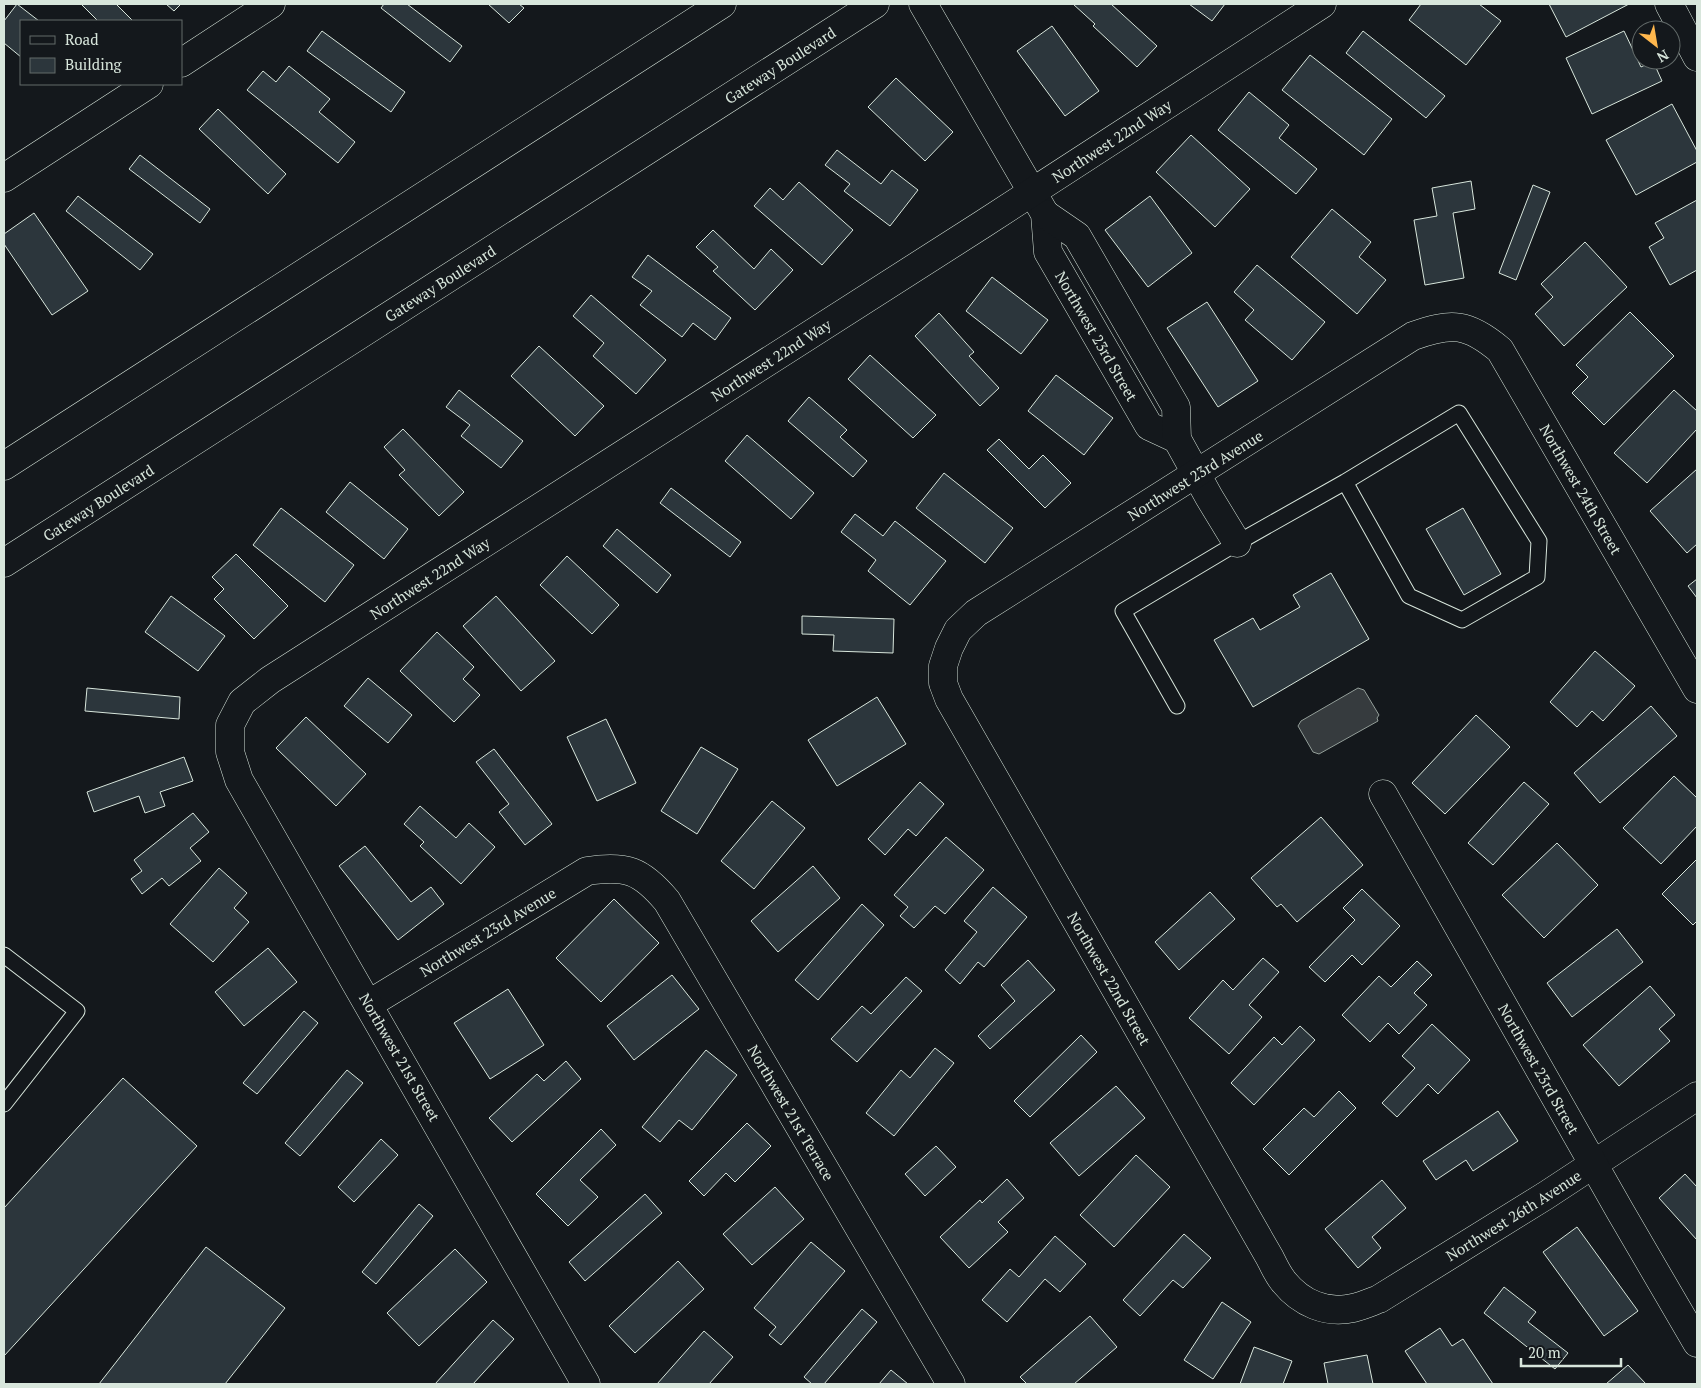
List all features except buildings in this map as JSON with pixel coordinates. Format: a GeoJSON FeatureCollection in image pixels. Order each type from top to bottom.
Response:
{"type":"FeatureCollection","features":[{"type":"Feature","properties":{"kind":"street"},"geometry":{"type":"LineString","coordinates":[[182,62],[271,4]]}},
{"type":"Feature","properties":{"kind":"street"},"geometry":{"type":"LineString","coordinates":[[4,466],[722,4]]}},
{"type":"Feature","properties":{"kind":"street","name":"Gateway Boulevard"},"geometry":{"type":"LineString","coordinates":[[4,563],[875,4]]}},
{"type":"Feature","properties":{"kind":"street","name":"Northwest 23rd Street"},"geometry":{"type":"LineString","coordinates":[[923,4],[1039,202],[1048,252],[1144,418],[1149,426],[1177,439],[1237,543]]}},
{"type":"Feature","properties":{"kind":"street","name":"Northwest 22nd Way"},"geometry":{"type":"LineString","coordinates":[[230,725],[242,702],[270,680],[1039,202],[1322,4]]}},
{"type":"Feature","properties":{"kind":"street"},"geometry":{"type":"LineString","coordinates":[[1669,4],[1697,57]]}},
{"type":"Feature","properties":{"kind":"street"},"geometry":{"type":"LineString","coordinates":[[4,178],[147,85]]}},
{"type":"Feature","properties":{"kind":"street","name":"Northwest 23rd Avenue"},"geometry":{"type":"LineString","coordinates":[[958,630],[976,613],[1413,336],[1437,327]]}},
{"type":"Feature","properties":{"kind":"street","name":"Northwest 24th Street"},"geometry":{"type":"LineString","coordinates":[[1437,327],[1461,327],[1482,335],[1500,350],[1697,689]]}},
{"type":"Feature","properties":{"kind":"street","name":"Northwest 22nd Street"},"geometry":{"type":"LineString","coordinates":[[958,630],[943,666],[943,684],[949,699],[1284,1282],[1300,1298],[1319,1308]]}},
{"type":"Feature","properties":{"kind":"street","name":"Northwest 21st Street"},"geometry":{"type":"LineString","coordinates":[[230,725],[230,752],[239,780],[586,1384]]}},
{"type":"Feature","properties":{"kind":"street","name":"Northwest 23rd Street"},"geometry":{"type":"LineString","coordinates":[[1384,794],[1697,1343]]}},
{"type":"Feature","properties":{"kind":"street","name":"Northwest 23rd Avenue"},"geometry":{"type":"LineString","coordinates":[[369,1004],[586,871],[609,868]]}},
{"type":"Feature","properties":{"kind":"street","name":"Northwest 21st Terrace"},"geometry":{"type":"LineString","coordinates":[[609,868],[632,872],[652,883],[667,901],[951,1384]]}},
{"type":"Feature","properties":{"kind":"street","name":"Northwest 26th Avenue"},"geometry":{"type":"LineString","coordinates":[[1319,1308],[1335,1310],[1354,1308],[1379,1299],[1594,1164],[1697,1096]]}},
{"type":"Feature","properties":{"kind":"lane"},"geometry":{"type":"LineString","coordinates":[[1177,706],[1123,611],[1237,543],[1345,482],[1459,413],[1538,540],[1537,577],[1462,620],[1409,596],[1345,482]]}},
{"type":"Feature","properties":{"kind":"lane"},"geometry":{"type":"LineString","coordinates":[[4,955],[77,1011],[4,1104]]}},
{"type":"Feature","properties":{"kind":"shaded area"},"geometry":{"type":"Polygon","coordinates":[[[1358,688],[1364,690],[1379,715],[1378,721],[1319,754],[1313,752],[1298,726],[1301,721],[1358,688]]]}}]}
